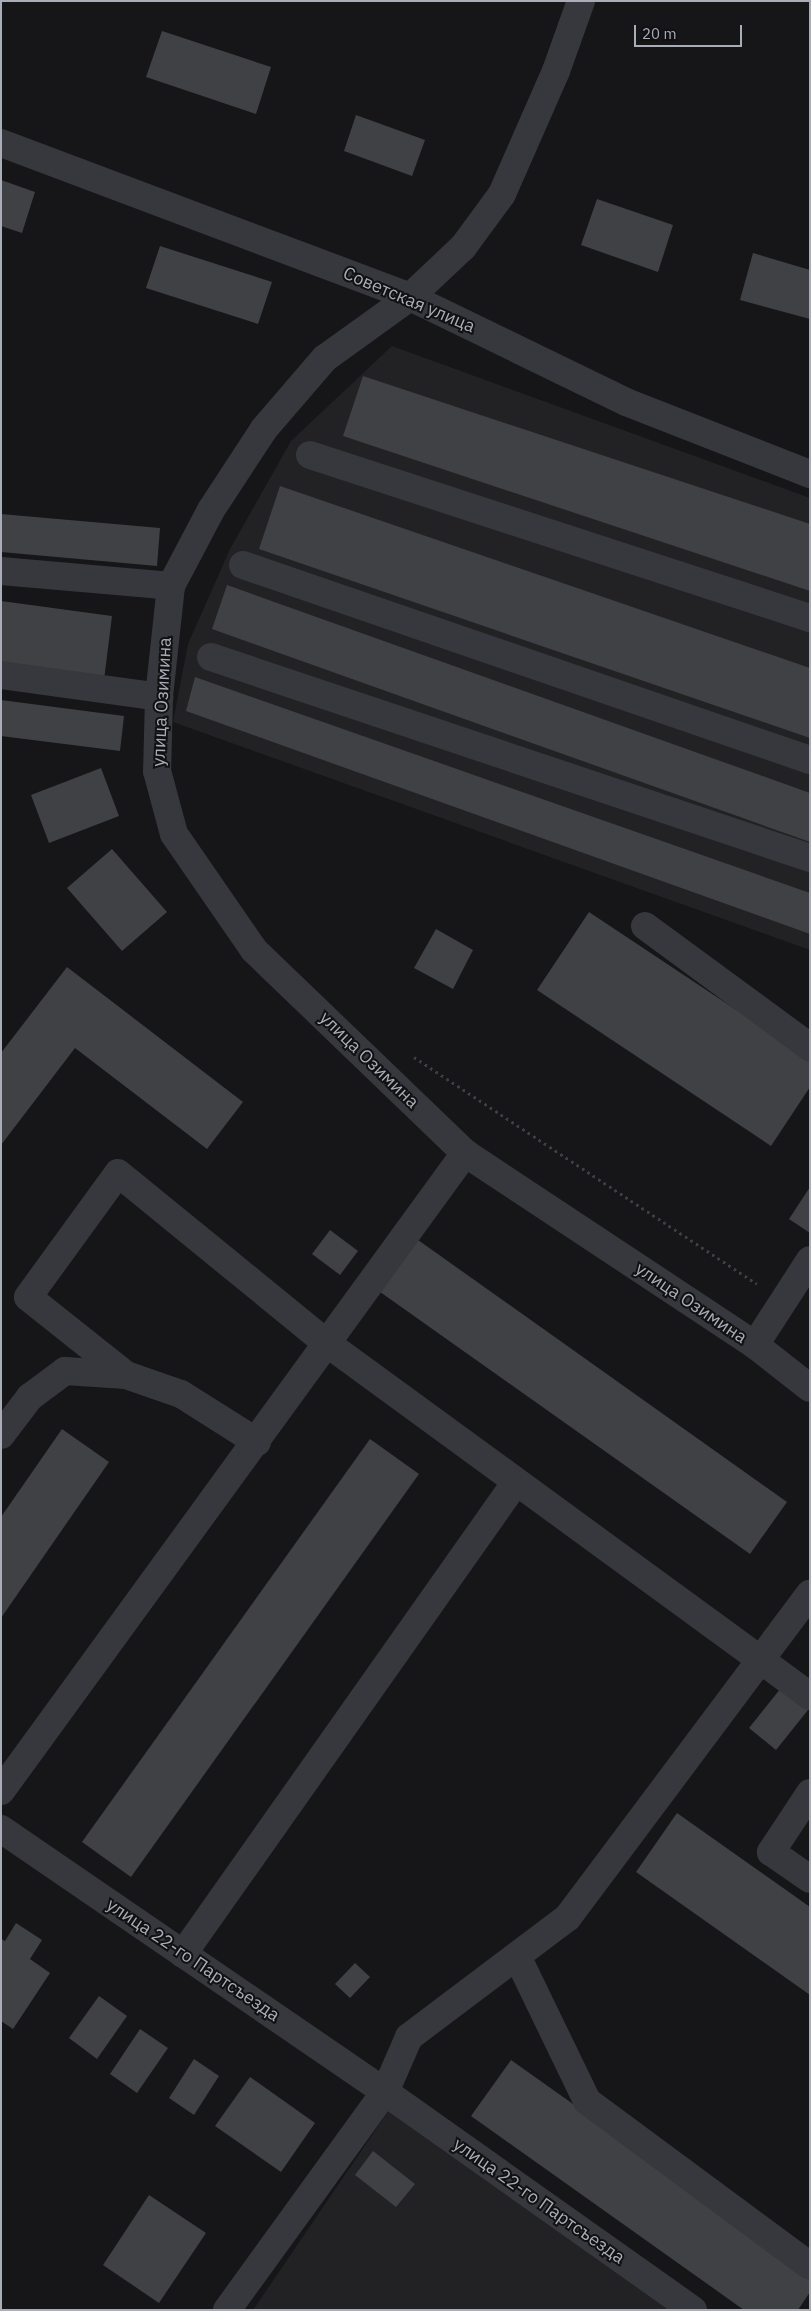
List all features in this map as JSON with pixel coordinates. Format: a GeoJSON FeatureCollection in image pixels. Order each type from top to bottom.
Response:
{"type":"FeatureCollection","features":[{"type":"Feature","properties":{"kind":"street","name":"улица Озимина"},"geometry":{"type":"LineString","coordinates":[[581,1],[556,71],[502,194],[463,247],[410,297],[325,358],[264,429],[211,510],[171,586],[159,697],[157,770],[174,834],[254,950],[465,1153],[755,1345],[810,1388]]}},
{"type":"Feature","properties":{"kind":"street","name":"Советская улица"},"geometry":{"type":"LineString","coordinates":[[1,143],[410,297],[626,402],[810,474]]}},
{"type":"Feature","properties":{"kind":"street"},"geometry":{"type":"LineString","coordinates":[[310,455],[810,618]]}},
{"type":"Feature","properties":{"kind":"street"},"geometry":{"type":"LineString","coordinates":[[243,565],[810,760]]}},
{"type":"Feature","properties":{"kind":"street"},"geometry":{"type":"LineString","coordinates":[[1,571],[171,586]]}},
{"type":"Feature","properties":{"kind":"street"},"geometry":{"type":"LineString","coordinates":[[211,657],[810,858]]}},
{"type":"Feature","properties":{"kind":"street"},"geometry":{"type":"LineString","coordinates":[[1,675],[159,697]]}},
{"type":"Feature","properties":{"kind":"street"},"geometry":{"type":"LineString","coordinates":[[644,926],[810,1047]]}},
{"type":"Feature","properties":{"kind":"street"},"geometry":{"type":"LineString","coordinates":[[1,1791],[257,1442],[465,1153]]}},
{"type":"Feature","properties":{"kind":"street"},"geometry":{"type":"LineString","coordinates":[[126,1375],[28,1298],[118,1173],[328,1344],[759,1661],[810,1696]]}},
{"type":"Feature","properties":{"kind":"street"},"geometry":{"type":"LineString","coordinates":[[755,1345],[782,1300],[810,1260]]}},
{"type":"Feature","properties":{"kind":"street"},"geometry":{"type":"LineString","coordinates":[[1,1435],[30,1397],[65,1371],[126,1375],[181,1394],[257,1442]]}},
{"type":"Feature","properties":{"kind":"street"},"geometry":{"type":"LineString","coordinates":[[183,1954],[516,1482]]}},
{"type":"Feature","properties":{"kind":"street"},"geometry":{"type":"LineString","coordinates":[[226,2310],[381,2089],[409,2037],[568,1917],[810,1594]]}},
{"type":"Feature","properties":{"kind":"street"},"geometry":{"type":"LineString","coordinates":[[810,1794],[771,1852],[810,1879]]}},
{"type":"Feature","properties":{"kind":"street","name":"улица 22-го Партсъезда"},"geometry":{"type":"LineString","coordinates":[[1,1829],[381,2089],[694,2310]]}},
{"type":"Feature","properties":{"kind":"street"},"geometry":{"type":"LineString","coordinates":[[517,1956],[587,2101],[810,2266]]}},
{"type":"Feature","properties":{"kind":"path"},"geometry":{"type":"LineString","coordinates":[[411,1054],[782,1300]]}},
{"type":"Feature","properties":{"kind":"shaded area"},"geometry":{"type":"Polygon","coordinates":[[[392,346],[810,498],[810,950],[173,722],[188,644],[230,549],[291,441],[392,346]]]}},
{"type":"Feature","properties":{"kind":"shaded area"},"geometry":{"type":"Polygon","coordinates":[[[396,2100],[672,2310],[253,2310],[396,2100]]]}},
{"type":"Feature","properties":{"kind":"building"},"geometry":{"type":"Polygon","coordinates":[[[162,31],[271,67],[256,114],[146,77],[162,31]]]}},
{"type":"Feature","properties":{"kind":"building"},"geometry":{"type":"Polygon","coordinates":[[[356,115],[425,140],[412,176],[344,151],[356,115]]]}},
{"type":"Feature","properties":{"kind":"building"},"geometry":{"type":"Polygon","coordinates":[[[1,180],[35,192],[22,233],[1,226],[1,180]]]}},
{"type":"Feature","properties":{"kind":"building"},"geometry":{"type":"Polygon","coordinates":[[[597,199],[673,225],[658,272],[581,245],[597,199]]]}},
{"type":"Feature","properties":{"kind":"building"},"geometry":{"type":"Polygon","coordinates":[[[160,246],[272,282],[258,324],[146,288],[160,246]]]}},
{"type":"Feature","properties":{"kind":"building"},"geometry":{"type":"Polygon","coordinates":[[[753,253],[810,270],[810,319],[740,300],[753,253]]]}},
{"type":"Feature","properties":{"kind":"building"},"geometry":{"type":"Polygon","coordinates":[[[363,376],[810,524],[810,591],[343,436],[363,376]]]}},
{"type":"Feature","properties":{"kind":"building"},"geometry":{"type":"Polygon","coordinates":[[[280,486],[810,668],[810,738],[259,549],[280,486]]]}},
{"type":"Feature","properties":{"kind":"building"},"geometry":{"type":"Polygon","coordinates":[[[1,514],[160,528],[157,566],[1,552],[1,514]]]}},
{"type":"Feature","properties":{"kind":"building"},"geometry":{"type":"Polygon","coordinates":[[[227,585],[810,793],[810,842],[212,629],[227,585]]]}},
{"type":"Feature","properties":{"kind":"building"},"geometry":{"type":"Polygon","coordinates":[[[1,601],[112,616],[104,680],[1,666],[1,601]]]}},
{"type":"Feature","properties":{"kind":"building"},"geometry":{"type":"Polygon","coordinates":[[[195,677],[810,893],[810,934],[186,711],[195,677]]]}},
{"type":"Feature","properties":{"kind":"building"},"geometry":{"type":"Polygon","coordinates":[[[1,700],[124,716],[120,751],[1,736],[1,700]]]}},
{"type":"Feature","properties":{"kind":"building"},"geometry":{"type":"Polygon","coordinates":[[[101,768],[119,816],[49,843],[31,795],[101,768]]]}},
{"type":"Feature","properties":{"kind":"building"},"geometry":{"type":"Polygon","coordinates":[[[112,849],[167,912],[122,951],[67,888],[112,849]]]}},
{"type":"Feature","properties":{"kind":"building"},"geometry":{"type":"Polygon","coordinates":[[[589,912],[810,1059],[810,1087],[771,1146],[537,990],[589,912]]]}},
{"type":"Feature","properties":{"kind":"building"},"geometry":{"type":"Polygon","coordinates":[[[436,929],[473,950],[453,989],[414,968],[436,929]]]}},
{"type":"Feature","properties":{"kind":"building"},"geometry":{"type":"Polygon","coordinates":[[[67,967],[243,1102],[207,1149],[75,1048],[1,1145],[1,1053],[67,967]]]}},
{"type":"Feature","properties":{"kind":"building"},"geometry":{"type":"Polygon","coordinates":[[[810,1187],[810,1233],[789,1219],[810,1187]]]}},
{"type":"Feature","properties":{"kind":"building"},"geometry":{"type":"Polygon","coordinates":[[[330,1230],[358,1251],[340,1275],[312,1254],[330,1230]]]}},
{"type":"Feature","properties":{"kind":"building"},"geometry":{"type":"Polygon","coordinates":[[[404,1230],[787,1502],[750,1554],[366,1282],[404,1230]]]}},
{"type":"Feature","properties":{"kind":"building"},"geometry":{"type":"Polygon","coordinates":[[[62,1429],[109,1462],[1,1618],[1,1517],[62,1429]]]}},
{"type":"Feature","properties":{"kind":"building"},"geometry":{"type":"Polygon","coordinates":[[[370,1439],[419,1474],[131,1877],[82,1842],[370,1439]]]}},
{"type":"Feature","properties":{"kind":"building"},"geometry":{"type":"Polygon","coordinates":[[[781,1688],[808,1710],[776,1750],[749,1728],[781,1688]]]}},
{"type":"Feature","properties":{"kind":"building"},"geometry":{"type":"Polygon","coordinates":[[[677,1813],[810,1907],[810,1995],[636,1872],[677,1813]]]}},
{"type":"Feature","properties":{"kind":"building"},"geometry":{"type":"Polygon","coordinates":[[[16,1923],[42,1940],[30,1959],[50,1973],[13,2029],[1,2021],[1,1939],[5,1941],[16,1923]]]}},
{"type":"Feature","properties":{"kind":"building"},"geometry":{"type":"Polygon","coordinates":[[[355,1963],[370,1977],[350,1998],[335,1984],[355,1963]]]}},
{"type":"Feature","properties":{"kind":"building"},"geometry":{"type":"Polygon","coordinates":[[[99,1996],[127,2016],[97,2059],[69,2038],[99,1996]]]}},
{"type":"Feature","properties":{"kind":"building"},"geometry":{"type":"Polygon","coordinates":[[[140,2029],[168,2048],[137,2093],[110,2074],[140,2029]]]}},
{"type":"Feature","properties":{"kind":"building"},"geometry":{"type":"Polygon","coordinates":[[[194,2059],[219,2076],[194,2115],[169,2098],[194,2059]]]}},
{"type":"Feature","properties":{"kind":"building"},"geometry":{"type":"Polygon","coordinates":[[[511,2060],[810,2272],[810,2292],[798,2310],[744,2310],[471,2116],[511,2060]]]}},
{"type":"Feature","properties":{"kind":"building"},"geometry":{"type":"Polygon","coordinates":[[[250,2077],[315,2123],[281,2172],[215,2126],[250,2077]]]}},
{"type":"Feature","properties":{"kind":"building"},"geometry":{"type":"Polygon","coordinates":[[[373,2151],[415,2184],[396,2207],[355,2175],[373,2151]]]}},
{"type":"Feature","properties":{"kind":"building"},"geometry":{"type":"Polygon","coordinates":[[[149,2195],[206,2233],[159,2303],[103,2265],[149,2195]]]}}]}
